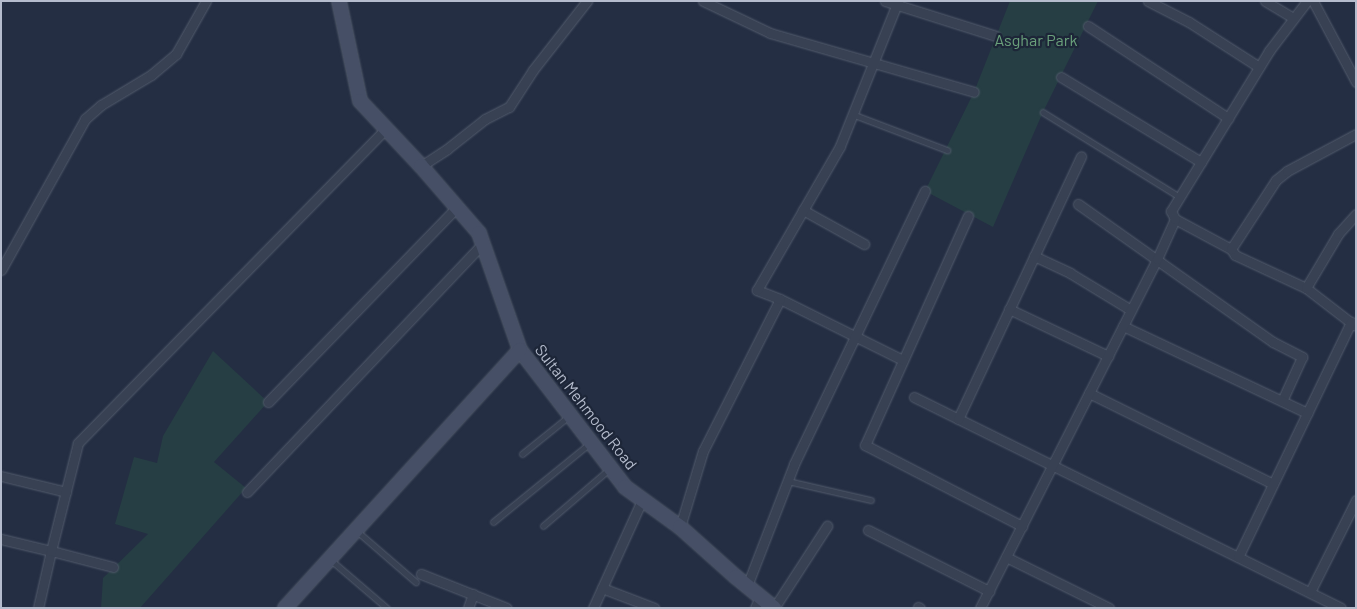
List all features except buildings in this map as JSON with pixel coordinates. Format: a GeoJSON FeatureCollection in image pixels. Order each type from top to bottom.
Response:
{"type":"FeatureCollection","features":[{"type":"Feature","properties":{"kind":"street"},"geometry":{"type":"LineString","coordinates":[[1,270],[85,119],[101,105],[151,75],[176,54],[206,1]]}},
{"type":"Feature","properties":{"kind":"street","name":"Sultan Mehmood Road"},"geometry":{"type":"LineString","coordinates":[[339,1],[360,101],[384,130],[421,166],[479,233],[520,350],[625,486],[680,527],[747,586],[757,602],[774,608]]}},
{"type":"Feature","properties":{"kind":"street"},"geometry":{"type":"LineString","coordinates":[[421,166],[486,119],[509,107],[533,70],[587,1]]}},
{"type":"Feature","properties":{"kind":"street"},"geometry":{"type":"LineString","coordinates":[[703,1],[770,33],[974,92]]}},
{"type":"Feature","properties":{"kind":"street"},"geometry":{"type":"LineString","coordinates":[[885,1],[897,3],[996,36]]}},
{"type":"Feature","properties":{"kind":"street"},"geometry":{"type":"LineString","coordinates":[[1148,1],[1189,22],[1259,67]]}},
{"type":"Feature","properties":{"kind":"street"},"geometry":{"type":"LineString","coordinates":[[1265,1],[1293,18]]}},
{"type":"Feature","properties":{"kind":"street"},"geometry":{"type":"LineString","coordinates":[[1238,557],[1307,413],[1353,325],[1306,288],[1235,255],[1231,249],[1175,219],[1171,211],[1259,67],[1307,1]]}},
{"type":"Feature","properties":{"kind":"street"},"geometry":{"type":"LineString","coordinates":[[1313,1],[1356,82]]}},
{"type":"Feature","properties":{"kind":"street"},"geometry":{"type":"LineString","coordinates":[[897,3],[840,146],[757,290],[903,360]]}},
{"type":"Feature","properties":{"kind":"street"},"geometry":{"type":"LineString","coordinates":[[1088,26],[1228,118]]}},
{"type":"Feature","properties":{"kind":"street"},"geometry":{"type":"LineString","coordinates":[[1061,77],[1201,162]]}},
{"type":"Feature","properties":{"kind":"street"},"geometry":{"type":"LineString","coordinates":[[38,608],[78,443],[384,130]]}},
{"type":"Feature","properties":{"kind":"street"},"geometry":{"type":"LineString","coordinates":[[1231,249],[1276,180],[1287,171],[1356,134]]}},
{"type":"Feature","properties":{"kind":"street"},"geometry":{"type":"LineString","coordinates":[[958,419],[1081,156]]}},
{"type":"Feature","properties":{"kind":"street"},"geometry":{"type":"LineString","coordinates":[[747,586],[788,481],[924,191]]}},
{"type":"Feature","properties":{"kind":"street"},"geometry":{"type":"LineString","coordinates":[[1078,204],[1273,342],[1302,357],[1282,401]]}},
{"type":"Feature","properties":{"kind":"street"},"geometry":{"type":"LineString","coordinates":[[268,402],[457,207]]}},
{"type":"Feature","properties":{"kind":"street"},"geometry":{"type":"LineString","coordinates":[[803,210],[864,244]]}},
{"type":"Feature","properties":{"kind":"street"},"geometry":{"type":"LineString","coordinates":[[1306,288],[1338,234],[1356,214]]}},
{"type":"Feature","properties":{"kind":"street"},"geometry":{"type":"LineString","coordinates":[[968,216],[865,445],[1022,526]]}},
{"type":"Feature","properties":{"kind":"street"},"geometry":{"type":"LineString","coordinates":[[980,608],[1157,259],[1175,219]]}},
{"type":"Feature","properties":{"kind":"street"},"geometry":{"type":"LineString","coordinates":[[247,492],[483,243]]}},
{"type":"Feature","properties":{"kind":"street"},"geometry":{"type":"LineString","coordinates":[[1034,256],[1070,273],[1131,310]]}},
{"type":"Feature","properties":{"kind":"street"},"geometry":{"type":"LineString","coordinates":[[680,527],[703,451],[780,300]]}},
{"type":"Feature","properties":{"kind":"street"},"geometry":{"type":"LineString","coordinates":[[1009,309],[1108,356]]}},
{"type":"Feature","properties":{"kind":"street"},"geometry":{"type":"LineString","coordinates":[[1123,326],[1307,413]]}},
{"type":"Feature","properties":{"kind":"street"},"geometry":{"type":"LineString","coordinates":[[285,608],[520,350]]}},
{"type":"Feature","properties":{"kind":"street"},"geometry":{"type":"LineString","coordinates":[[1089,393],[1273,484]]}},
{"type":"Feature","properties":{"kind":"street"},"geometry":{"type":"LineString","coordinates":[[914,397],[1341,608]]}},
{"type":"Feature","properties":{"kind":"street"},"geometry":{"type":"LineString","coordinates":[[1,476],[66,492]]}},
{"type":"Feature","properties":{"kind":"street"},"geometry":{"type":"LineString","coordinates":[[593,608],[642,500]]}},
{"type":"Feature","properties":{"kind":"street"},"geometry":{"type":"LineString","coordinates":[[1310,592],[1356,500]]}},
{"type":"Feature","properties":{"kind":"street"},"geometry":{"type":"LineString","coordinates":[[774,608],[827,526]]}},
{"type":"Feature","properties":{"kind":"street"},"geometry":{"type":"LineString","coordinates":[[868,530],[989,591]]}},
{"type":"Feature","properties":{"kind":"street"},"geometry":{"type":"LineString","coordinates":[[1,539],[114,568]]}},
{"type":"Feature","properties":{"kind":"street"},"geometry":{"type":"LineString","coordinates":[[1006,557],[1109,608]]}},
{"type":"Feature","properties":{"kind":"street"},"geometry":{"type":"LineString","coordinates":[[418,578],[473,594],[508,608]]}},
{"type":"Feature","properties":{"kind":"street"},"geometry":{"type":"LineString","coordinates":[[602,588],[654,608]]}},
{"type":"Feature","properties":{"kind":"street"},"geometry":{"type":"LineString","coordinates":[[468,608],[473,594]]}},
{"type":"Feature","properties":{"kind":"lane"},"geometry":{"type":"LineString","coordinates":[[1043,112],[1180,197]]}},
{"type":"Feature","properties":{"kind":"lane"},"geometry":{"type":"LineString","coordinates":[[852,114],[947,150]]}},
{"type":"Feature","properties":{"kind":"lane"},"geometry":{"type":"LineString","coordinates":[[522,454],[570,415]]}},
{"type":"Feature","properties":{"kind":"lane"},"geometry":{"type":"LineString","coordinates":[[494,522],[591,443]]}},
{"type":"Feature","properties":{"kind":"lane"},"geometry":{"type":"LineString","coordinates":[[543,526],[610,468]]}},
{"type":"Feature","properties":{"kind":"lane"},"geometry":{"type":"LineString","coordinates":[[788,481],[871,500]]}},
{"type":"Feature","properties":{"kind":"lane"},"geometry":{"type":"LineString","coordinates":[[356,530],[418,578]]}},
{"type":"Feature","properties":{"kind":"lane"},"geometry":{"type":"LineString","coordinates":[[330,559],[387,608]]}},
{"type":"Feature","properties":{"kind":"green space","name":"Asghar Park"},"geometry":{"type":"Polygon","coordinates":[[[1010,1],[1098,1],[1043,112],[993,227],[925,191],[974,92],[1010,1]]]}},
{"type":"Feature","properties":{"kind":"green space"},"geometry":{"type":"Polygon","coordinates":[[[213,351],[268,402],[214,462],[246,488],[140,608],[101,608],[103,578],[148,534],[115,524],[134,457],[157,463],[163,436],[213,351]]]}}]}
